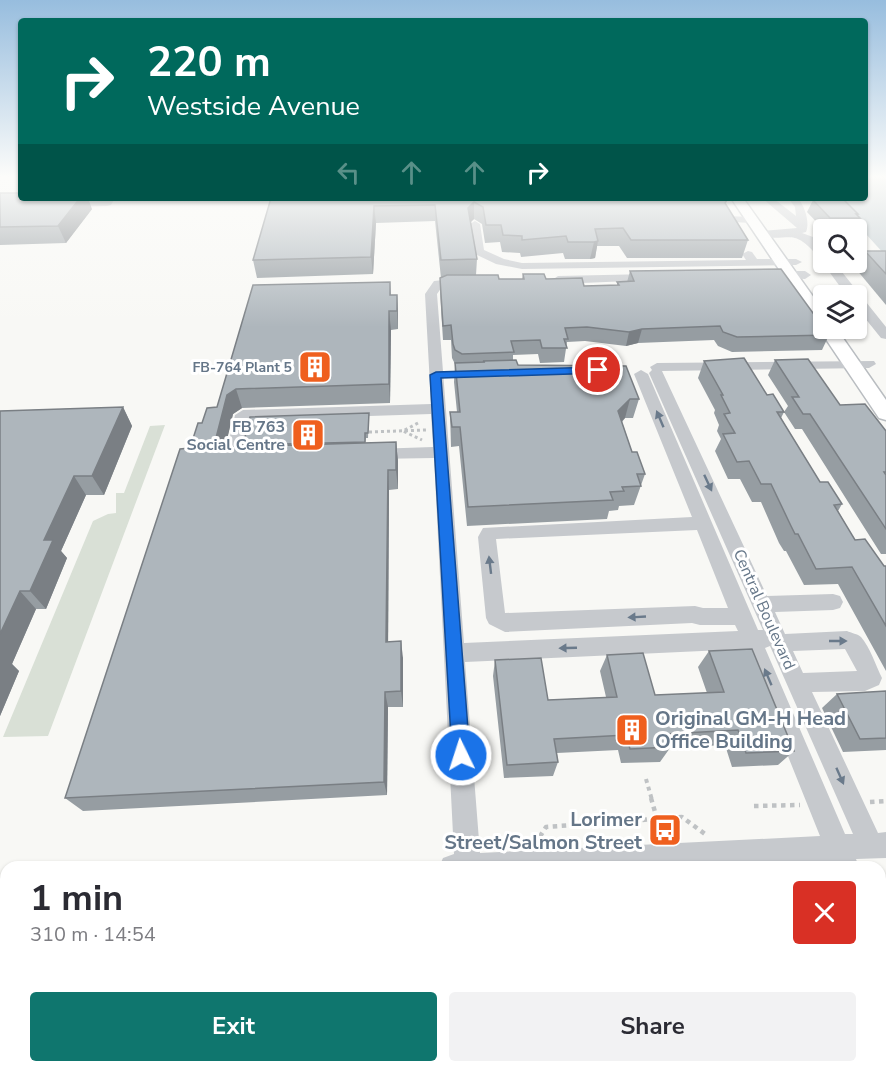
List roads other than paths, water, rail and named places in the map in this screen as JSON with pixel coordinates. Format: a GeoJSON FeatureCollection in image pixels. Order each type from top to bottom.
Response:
{"type":"FeatureCollection","features":[{"type":"Feature","properties":{"kind":"main road"},"geometry":{"type":"LineString","coordinates":[[761,227],[768,234]]}},
{"type":"Feature","properties":{"kind":"main road"},"geometry":{"type":"LineString","coordinates":[[764,227],[793,268],[813,304]]}},
{"type":"Feature","properties":{"kind":"main road"},"geometry":{"type":"LineString","coordinates":[[793,268],[813,289]]}},
{"type":"Feature","properties":{"kind":"main road"},"geometry":{"type":"LineString","coordinates":[[837,339],[886,387]]}},
{"type":"Feature","properties":{"kind":"main road"},"geometry":{"type":"LineString","coordinates":[[849,339],[886,414]]}},
{"type":"Feature","properties":{"kind":"street"},"geometry":{"type":"LineString","coordinates":[[475,227],[479,252],[493,261],[508,265],[754,263],[793,268]]}},
{"type":"Feature","properties":{"kind":"street"},"geometry":{"type":"LineString","coordinates":[[731,227],[754,263]]}},
{"type":"Feature","properties":{"kind":"street"},"geometry":{"type":"LineString","coordinates":[[768,234],[791,233],[800,231],[802,227]]}},
{"type":"Feature","properties":{"kind":"street"},"geometry":{"type":"LineString","coordinates":[[791,233],[809,239],[813,244]]}},
{"type":"Feature","properties":{"kind":"street"},"geometry":{"type":"LineString","coordinates":[[508,281],[793,268]]}},
{"type":"Feature","properties":{"kind":"street"},"geometry":{"type":"LineString","coordinates":[[836,273],[846,285]]}},
{"type":"Feature","properties":{"kind":"street"},"geometry":{"type":"LineString","coordinates":[[468,861],[439,430],[438,410],[442,375],[432,290],[443,283],[476,282]]}},
{"type":"Feature","properties":{"kind":"street"},"geometry":{"type":"LineString","coordinates":[[867,312],[886,335]]}},
{"type":"Feature","properties":{"kind":"street"},"geometry":{"type":"LineString","coordinates":[[746,365],[860,363]]}},
{"type":"Feature","properties":{"kind":"street"},"geometry":{"type":"LineString","coordinates":[[746,365],[757,382]]}},
{"type":"Feature","properties":{"kind":"street","name":"Central Boulevard"},"geometry":{"type":"LineString","coordinates":[[746,365],[643,370],[681,445],[729,529],[778,641],[878,845]]}},
{"type":"Feature","properties":{"kind":"street"},"geometry":{"type":"LineString","coordinates":[[256,457],[233,458],[243,415],[438,410]]}},
{"type":"Feature","properties":{"kind":"street","name":"Central Boulevard"},"geometry":{"type":"LineString","coordinates":[[681,445],[705,526],[842,857]]}},
{"type":"Feature","properties":{"kind":"street"},"geometry":{"type":"LineString","coordinates":[[360,454],[441,450]]}},
{"type":"Feature","properties":{"kind":"street"},"geometry":{"type":"LineString","coordinates":[[729,529],[663,525],[489,533],[487,537],[496,618],[505,623],[695,614],[700,617],[742,615]]}},
{"type":"Feature","properties":{"kind":"street"},"geometry":{"type":"LineString","coordinates":[[762,604],[833,602]]}},
{"type":"Feature","properties":{"kind":"street"},"geometry":{"type":"LineString","coordinates":[[453,653],[752,640],[848,640],[853,643],[871,678],[865,681],[798,683]]}},
{"type":"Feature","properties":{"kind":"street"},"geometry":{"type":"LineString","coordinates":[[564,861],[728,853],[842,857],[878,845]]}},
{"type":"Feature","properties":{"kind":"place","name":"FB-764 Plant 5"},"geometry":{"type":"Point","coordinates":[315,367]}},
{"type":"Feature","properties":{"kind":"place","name":"FB 763 Social Centre"},"geometry":{"type":"Point","coordinates":[308,435]}},
{"type":"Feature","properties":{"kind":"place","name":"Original GM-H Head Office Building"},"geometry":{"type":"Point","coordinates":[632,730]}},
{"type":"Feature","properties":{"kind":"place","name":"Lorimer Street/Salmon Street"},"geometry":{"type":"Point","coordinates":[665,830]}}]}
